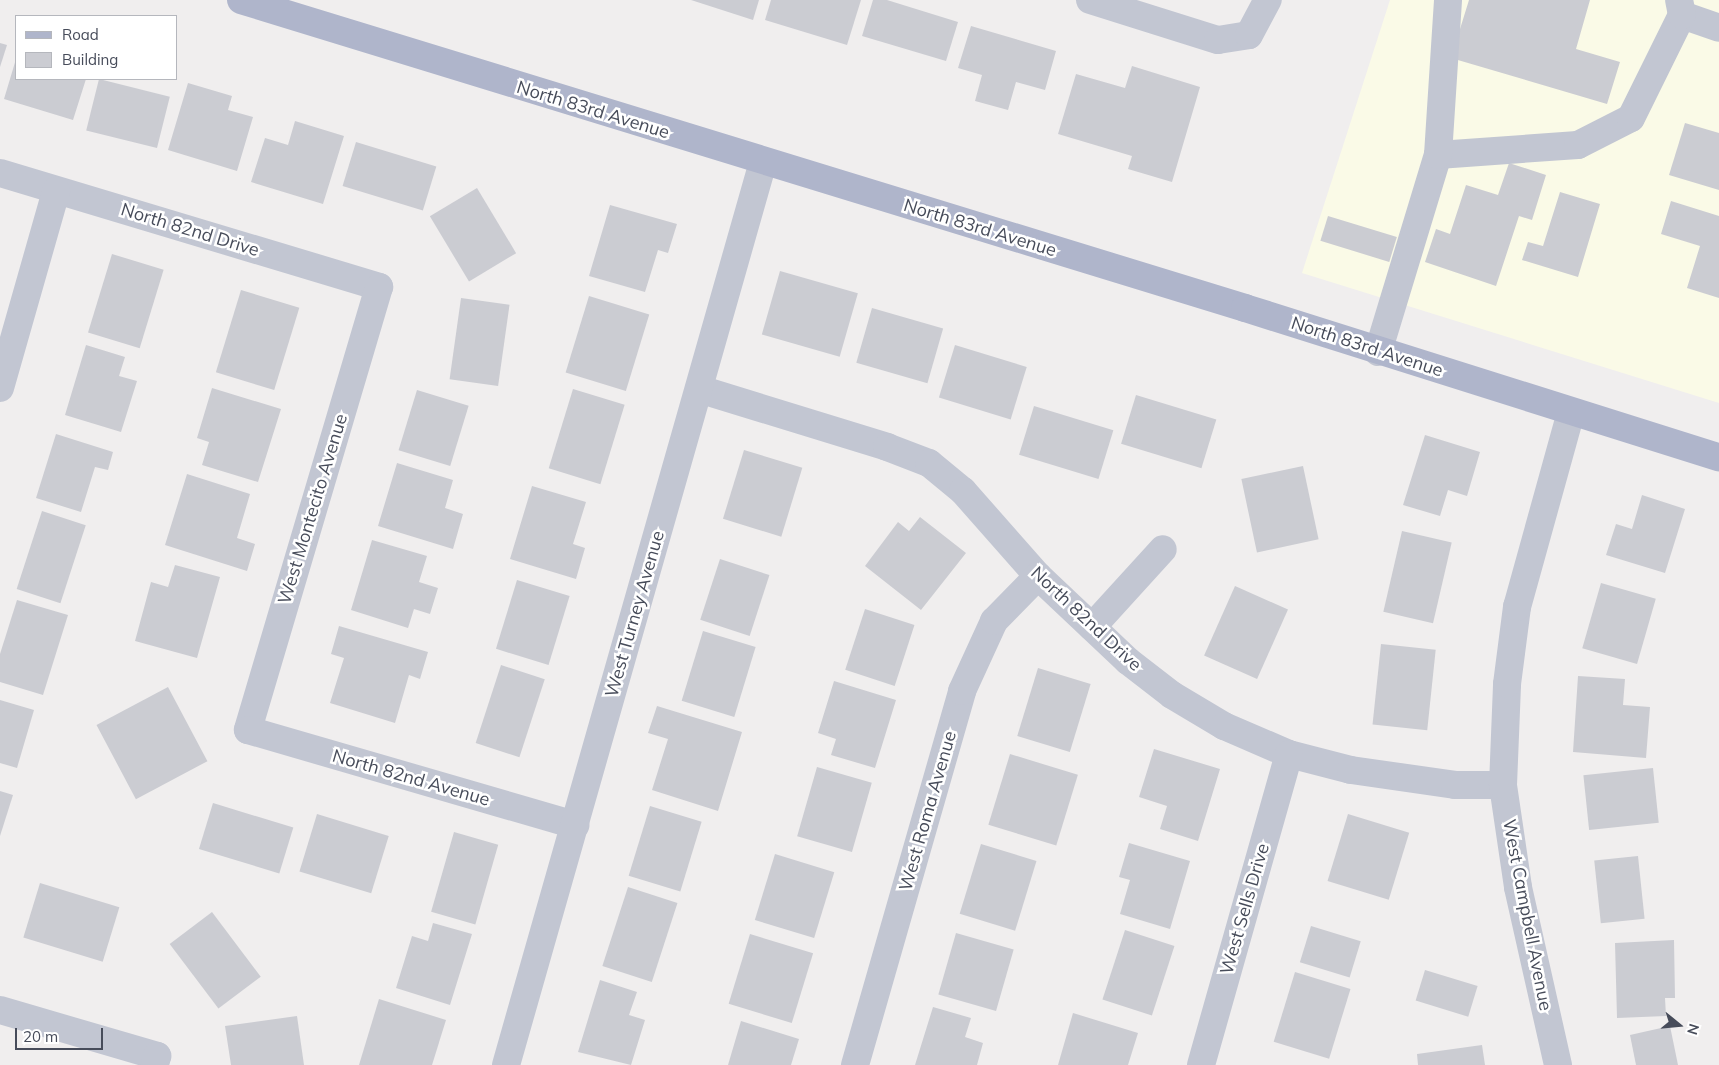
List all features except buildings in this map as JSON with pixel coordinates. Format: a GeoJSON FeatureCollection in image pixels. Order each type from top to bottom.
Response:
{"type":"FeatureCollection","features":[{"type":"Feature","properties":{"kind":"main road","name":"North 83rd Avenue"},"geometry":{"type":"LineString","coordinates":[[241,0],[763,162],[1245,308],[1378,352],[1719,457]]}},
{"type":"Feature","properties":{"kind":"street"},"geometry":{"type":"LineString","coordinates":[[1090,0],[1218,40],[1249,36],[1268,0]]}},
{"type":"Feature","properties":{"kind":"street"},"geometry":{"type":"LineString","coordinates":[[1378,352],[1438,155],[1448,0]]}},
{"type":"Feature","properties":{"kind":"street"},"geometry":{"type":"LineString","coordinates":[[1438,155],[1578,145],[1631,118],[1680,7],[1719,28]]}},
{"type":"Feature","properties":{"kind":"street","name":"West Turney Avenue"},"geometry":{"type":"LineString","coordinates":[[506,1065],[763,162]]}},
{"type":"Feature","properties":{"kind":"street","name":"North 82nd Drive"},"geometry":{"type":"LineString","coordinates":[[0,174],[379,287]]}},
{"type":"Feature","properties":{"kind":"street"},"geometry":{"type":"LineString","coordinates":[[0,388],[56,191]]}},
{"type":"Feature","properties":{"kind":"street","name":"West Montecito Avenue"},"geometry":{"type":"LineString","coordinates":[[248,730],[379,287]]}},
{"type":"Feature","properties":{"kind":"street","name":"North 82nd Drive"},"geometry":{"type":"LineString","coordinates":[[698,389],[887,447],[929,463],[963,491],[1038,576],[1092,627],[1172,695],[1224,726],[1289,754],[1389,776],[1455,785],[1503,785]]}},
{"type":"Feature","properties":{"kind":"street","name":"West Campbell Avenue"},"geometry":{"type":"LineString","coordinates":[[1558,1065],[1518,887],[1503,785],[1507,684],[1517,607],[1571,412]]}},
{"type":"Feature","properties":{"kind":"street"},"geometry":{"type":"LineString","coordinates":[[1092,627],[1163,549]]}},
{"type":"Feature","properties":{"kind":"street","name":"West Roma Avenue"},"geometry":{"type":"LineString","coordinates":[[855,1065],[962,690],[994,621],[1038,576]]}},
{"type":"Feature","properties":{"kind":"street","name":"North 82nd Avenue"},"geometry":{"type":"LineString","coordinates":[[248,730],[575,825]]}},
{"type":"Feature","properties":{"kind":"street","name":"West Sells Drive"},"geometry":{"type":"LineString","coordinates":[[1201,1065],[1289,754]]}},
{"type":"Feature","properties":{"kind":"street"},"geometry":{"type":"LineString","coordinates":[[0,1010],[156,1060]]}},
{"type":"Feature","properties":{"kind":"shaded area"},"geometry":{"type":"Polygon","coordinates":[[[1390,0],[1719,0],[1719,403],[1302,273],[1390,0]]]}}]}
